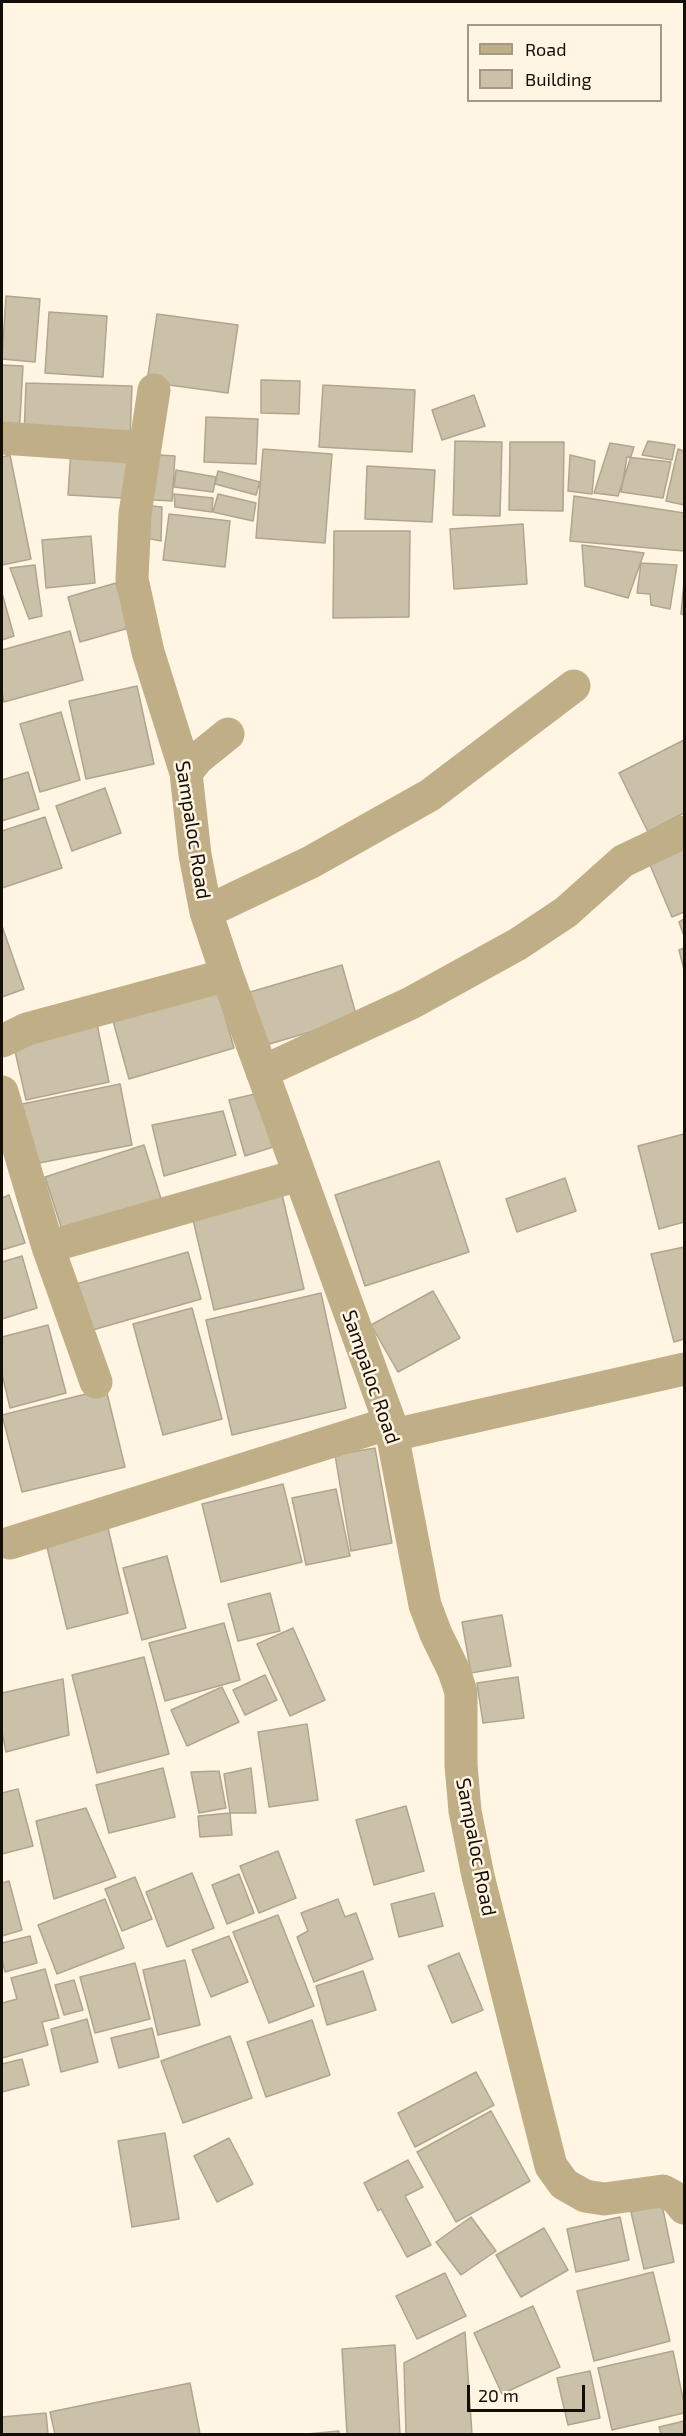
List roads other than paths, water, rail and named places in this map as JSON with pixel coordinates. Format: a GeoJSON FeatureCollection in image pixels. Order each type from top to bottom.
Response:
{"type":"FeatureCollection","features":[{"type":"Feature","properties":{"kind":"street","name":"Sampaloc Road"},"geometry":{"type":"LineString","coordinates":[[154,390],[135,514],[132,579],[148,652],[186,773],[195,855],[206,912],[392,1429],[425,1605],[454,1671],[460,1692],[461,1765],[465,1811],[478,1876],[551,2166],[564,2184],[585,2196],[604,2199],[663,2191],[676,2198],[684,2208]]}},
{"type":"Feature","properties":{"kind":"street"},"geometry":{"type":"LineString","coordinates":[[2,438],[145,448]]}},
{"type":"Feature","properties":{"kind":"street"},"geometry":{"type":"LineString","coordinates":[[206,912],[311,862],[430,795],[574,686]]}},
{"type":"Feature","properties":{"kind":"street"},"geometry":{"type":"LineString","coordinates":[[186,773],[197,759],[228,734]]}},
{"type":"Feature","properties":{"kind":"street"},"geometry":{"type":"LineString","coordinates":[[262,1072],[411,1003],[518,944],[566,912],[623,861],[684,832]]}},
{"type":"Feature","properties":{"kind":"street"},"geometry":{"type":"LineString","coordinates":[[2,1041],[27,1029],[227,975]]}},
{"type":"Feature","properties":{"kind":"street"},"geometry":{"type":"LineString","coordinates":[[2,1092],[48,1247],[96,1382]]}},
{"type":"Feature","properties":{"kind":"street"},"geometry":{"type":"LineString","coordinates":[[48,1247],[299,1175]]}},
{"type":"Feature","properties":{"kind":"street"},"geometry":{"type":"LineString","coordinates":[[10,1542],[392,1429],[684,1369]]}}]}
